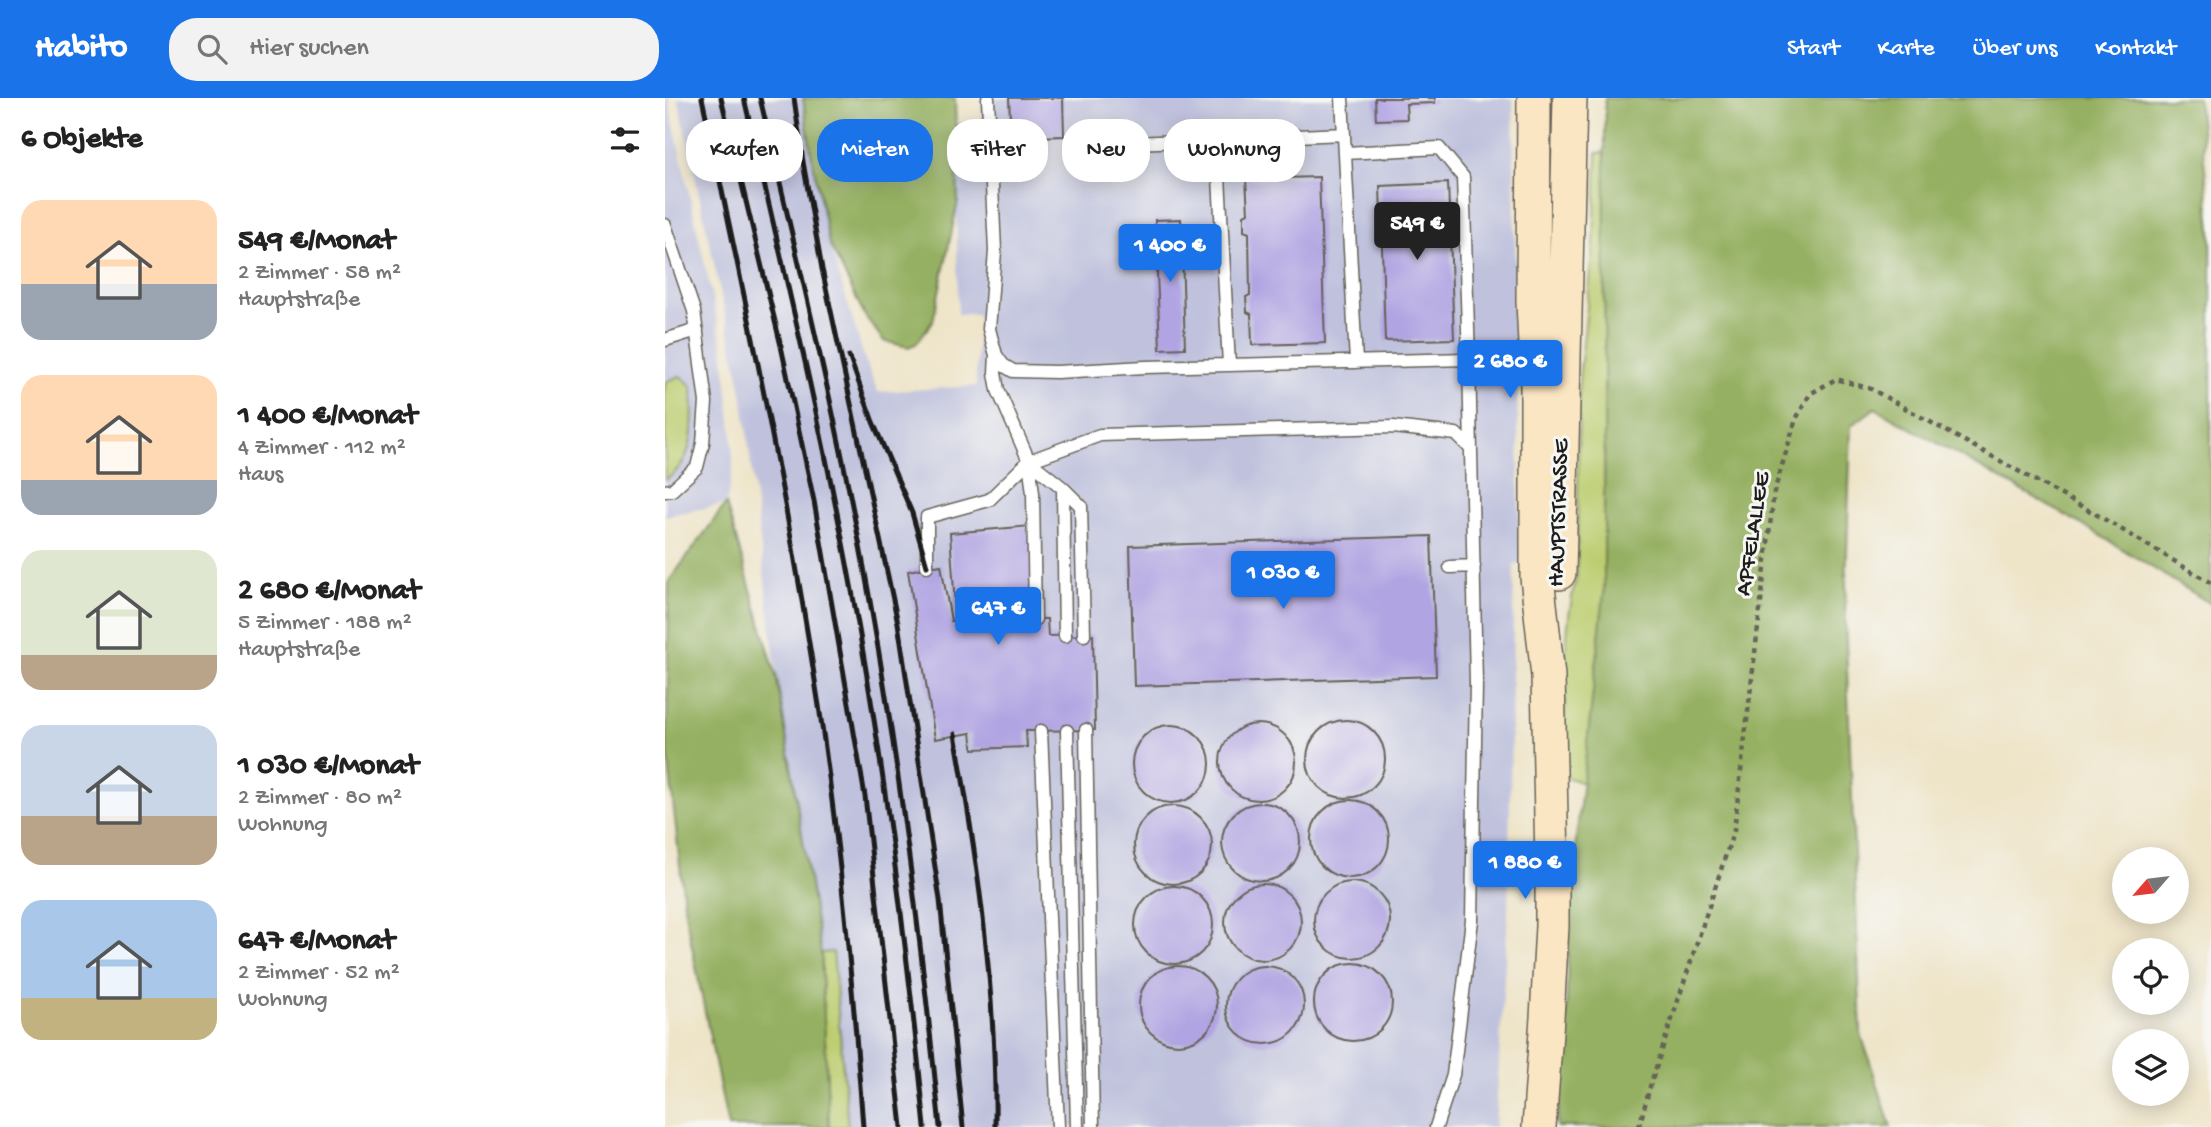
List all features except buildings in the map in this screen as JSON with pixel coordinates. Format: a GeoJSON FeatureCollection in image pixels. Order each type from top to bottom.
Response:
{"type":"FeatureCollection","features":[{"type":"Feature","properties":{"kind":"main road","name":"HAUPTSTRASSE"},"geometry":{"type":"LineString","coordinates":[[1534,98],[1537,577],[1548,676],[1552,926],[1539,1127]]}},
{"type":"Feature","properties":{"kind":"main road","name":"HAUPTSTRASSE"},"geometry":{"type":"LineString","coordinates":[[1548,676],[1559,576],[1570,98]]}},
{"type":"Feature","properties":{"kind":"lane"},"geometry":{"type":"LineString","coordinates":[[988,98],[995,251],[989,329],[996,355],[998,390],[1029,461],[1033,493],[1035,619]]}},
{"type":"Feature","properties":{"kind":"lane"},"geometry":{"type":"LineString","coordinates":[[1342,98],[1356,362]]}},
{"type":"Feature","properties":{"kind":"lane"},"geometry":{"type":"LineString","coordinates":[[1305,136],[1344,134]]}},
{"type":"Feature","properties":{"kind":"lane"},"geometry":{"type":"LineString","coordinates":[[1345,153],[1439,148],[1463,177],[1476,683],[1472,920],[1453,1075],[1436,1127]]}},
{"type":"Feature","properties":{"kind":"lane"},"geometry":{"type":"LineString","coordinates":[[1219,182],[1229,365]]}},
{"type":"Feature","properties":{"kind":"lane"},"geometry":{"type":"LineString","coordinates":[[665,225],[694,311],[706,402],[703,443],[697,467],[672,490],[665,491]]}},
{"type":"Feature","properties":{"kind":"lane"},"geometry":{"type":"LineString","coordinates":[[665,340],[697,330]]}},
{"type":"Feature","properties":{"kind":"lane"},"geometry":{"type":"LineString","coordinates":[[996,355],[1003,365],[1013,370],[1057,372],[1469,359]]}},
{"type":"Feature","properties":{"kind":"lane"},"geometry":{"type":"LineString","coordinates":[[927,566],[927,517],[989,500],[1029,461],[1100,435],[1393,427],[1456,434],[1471,449]]}},
{"type":"Feature","properties":{"kind":"lane"},"geometry":{"type":"LineString","coordinates":[[1029,461],[1081,506],[1084,635]]}},
{"type":"Feature","properties":{"kind":"lane"},"geometry":{"type":"LineString","coordinates":[[1063,488],[1065,636]]}},
{"type":"Feature","properties":{"kind":"lane"},"geometry":{"type":"LineString","coordinates":[[1450,567],[1473,566]]}},
{"type":"Feature","properties":{"kind":"lane"},"geometry":{"type":"LineString","coordinates":[[1086,730],[1093,1127]]}},
{"type":"Feature","properties":{"kind":"lane"},"geometry":{"type":"LineString","coordinates":[[1041,731],[1058,1127]]}},
{"type":"Feature","properties":{"kind":"lane"},"geometry":{"type":"LineString","coordinates":[[1067,731],[1077,1127]]}},
{"type":"Feature","properties":{"kind":"path","name":"APFELALLEE"},"geometry":{"type":"LineString","coordinates":[[1639,1127],[1734,830],[1775,492],[1796,419],[1810,394],[1836,379],[1871,389],[2099,516],[2211,583]]}},
{"type":"Feature","properties":{"kind":"shaded area"},"geometry":{"type":"Polygon","coordinates":[[[665,98],[668,98],[723,347],[732,431],[733,470],[726,504],[665,516],[665,98]]]}},
{"type":"Feature","properties":{"kind":"shaded area"},"geometry":{"type":"Polygon","coordinates":[[[678,98],[803,98],[829,243],[865,360],[878,392],[976,386],[978,314],[958,314],[956,182],[1048,182],[1048,119],[982,119],[981,98],[1513,98],[1520,564],[1514,565],[1508,914],[1495,1127],[848,1127],[833,952],[821,953],[777,679],[742,391],[696,182],[803,182],[803,119],[686,119],[686,135],[678,98]]]}},
{"type":"Feature","properties":{"kind":"green space"},"geometry":{"type":"Polygon","coordinates":[[[803,98],[955,98],[956,119],[947,119],[947,182],[957,182],[958,201],[933,321],[916,344],[908,347],[884,341],[865,316],[829,243],[811,152],[803,98]]]}},
{"type":"Feature","properties":{"kind":"green space"},"geometry":{"type":"Polygon","coordinates":[[[1605,98],[2198,98],[2211,231],[2211,604],[2093,531],[1875,408],[1851,426],[1845,615],[1861,1034],[1891,1127],[1557,1127],[1566,1023],[1570,894],[1604,594],[1605,98]]]}},
{"type":"Feature","properties":{"kind":"green space"},"geometry":{"type":"Polygon","coordinates":[[[1605,152],[1604,594],[1583,783],[1566,777],[1565,675],[1568,624],[1577,574],[1579,379],[1594,244],[1597,153],[1605,152]]]}},
{"type":"Feature","properties":{"kind":"green space"},"geometry":{"type":"Polygon","coordinates":[[[680,376],[692,386],[693,425],[683,461],[665,480],[665,382],[680,376]]]}},
{"type":"Feature","properties":{"kind":"green space"},"geometry":{"type":"Polygon","coordinates":[[[726,504],[777,679],[821,953],[829,1127],[728,1127],[685,912],[667,746],[669,581],[726,504]]]}},
{"type":"Feature","properties":{"kind":"green space"},"geometry":{"type":"Polygon","coordinates":[[[833,952],[848,1127],[829,1127],[821,953],[833,952]]]}},
{"type":"Feature","properties":{"kind":"railway"},"geometry":{"type":"LineString","coordinates":[[702,98],[765,401],[819,706],[845,916],[863,1127]]}},
{"type":"Feature","properties":{"kind":"railway"},"geometry":{"type":"LineString","coordinates":[[721,98],[781,346],[814,501],[865,796],[902,1127]]}},
{"type":"Feature","properties":{"kind":"railway"},"geometry":{"type":"LineString","coordinates":[[744,98],[819,426],[858,624],[896,875],[925,1127]]}},
{"type":"Feature","properties":{"kind":"railway"},"geometry":{"type":"LineString","coordinates":[[760,98],[836,426],[874,624],[911,875],[940,1127]]}},
{"type":"Feature","properties":{"kind":"railway"},"geometry":{"type":"LineString","coordinates":[[794,98],[822,269],[898,623],[940,900],[963,1127]]}},
{"type":"Feature","properties":{"kind":"railway"},"geometry":{"type":"LineString","coordinates":[[849,356],[873,422],[912,513],[927,566]]}},
{"type":"Feature","properties":{"kind":"railway"},"geometry":{"type":"LineString","coordinates":[[955,734],[971,831],[989,979],[995,1127]]}}]}
